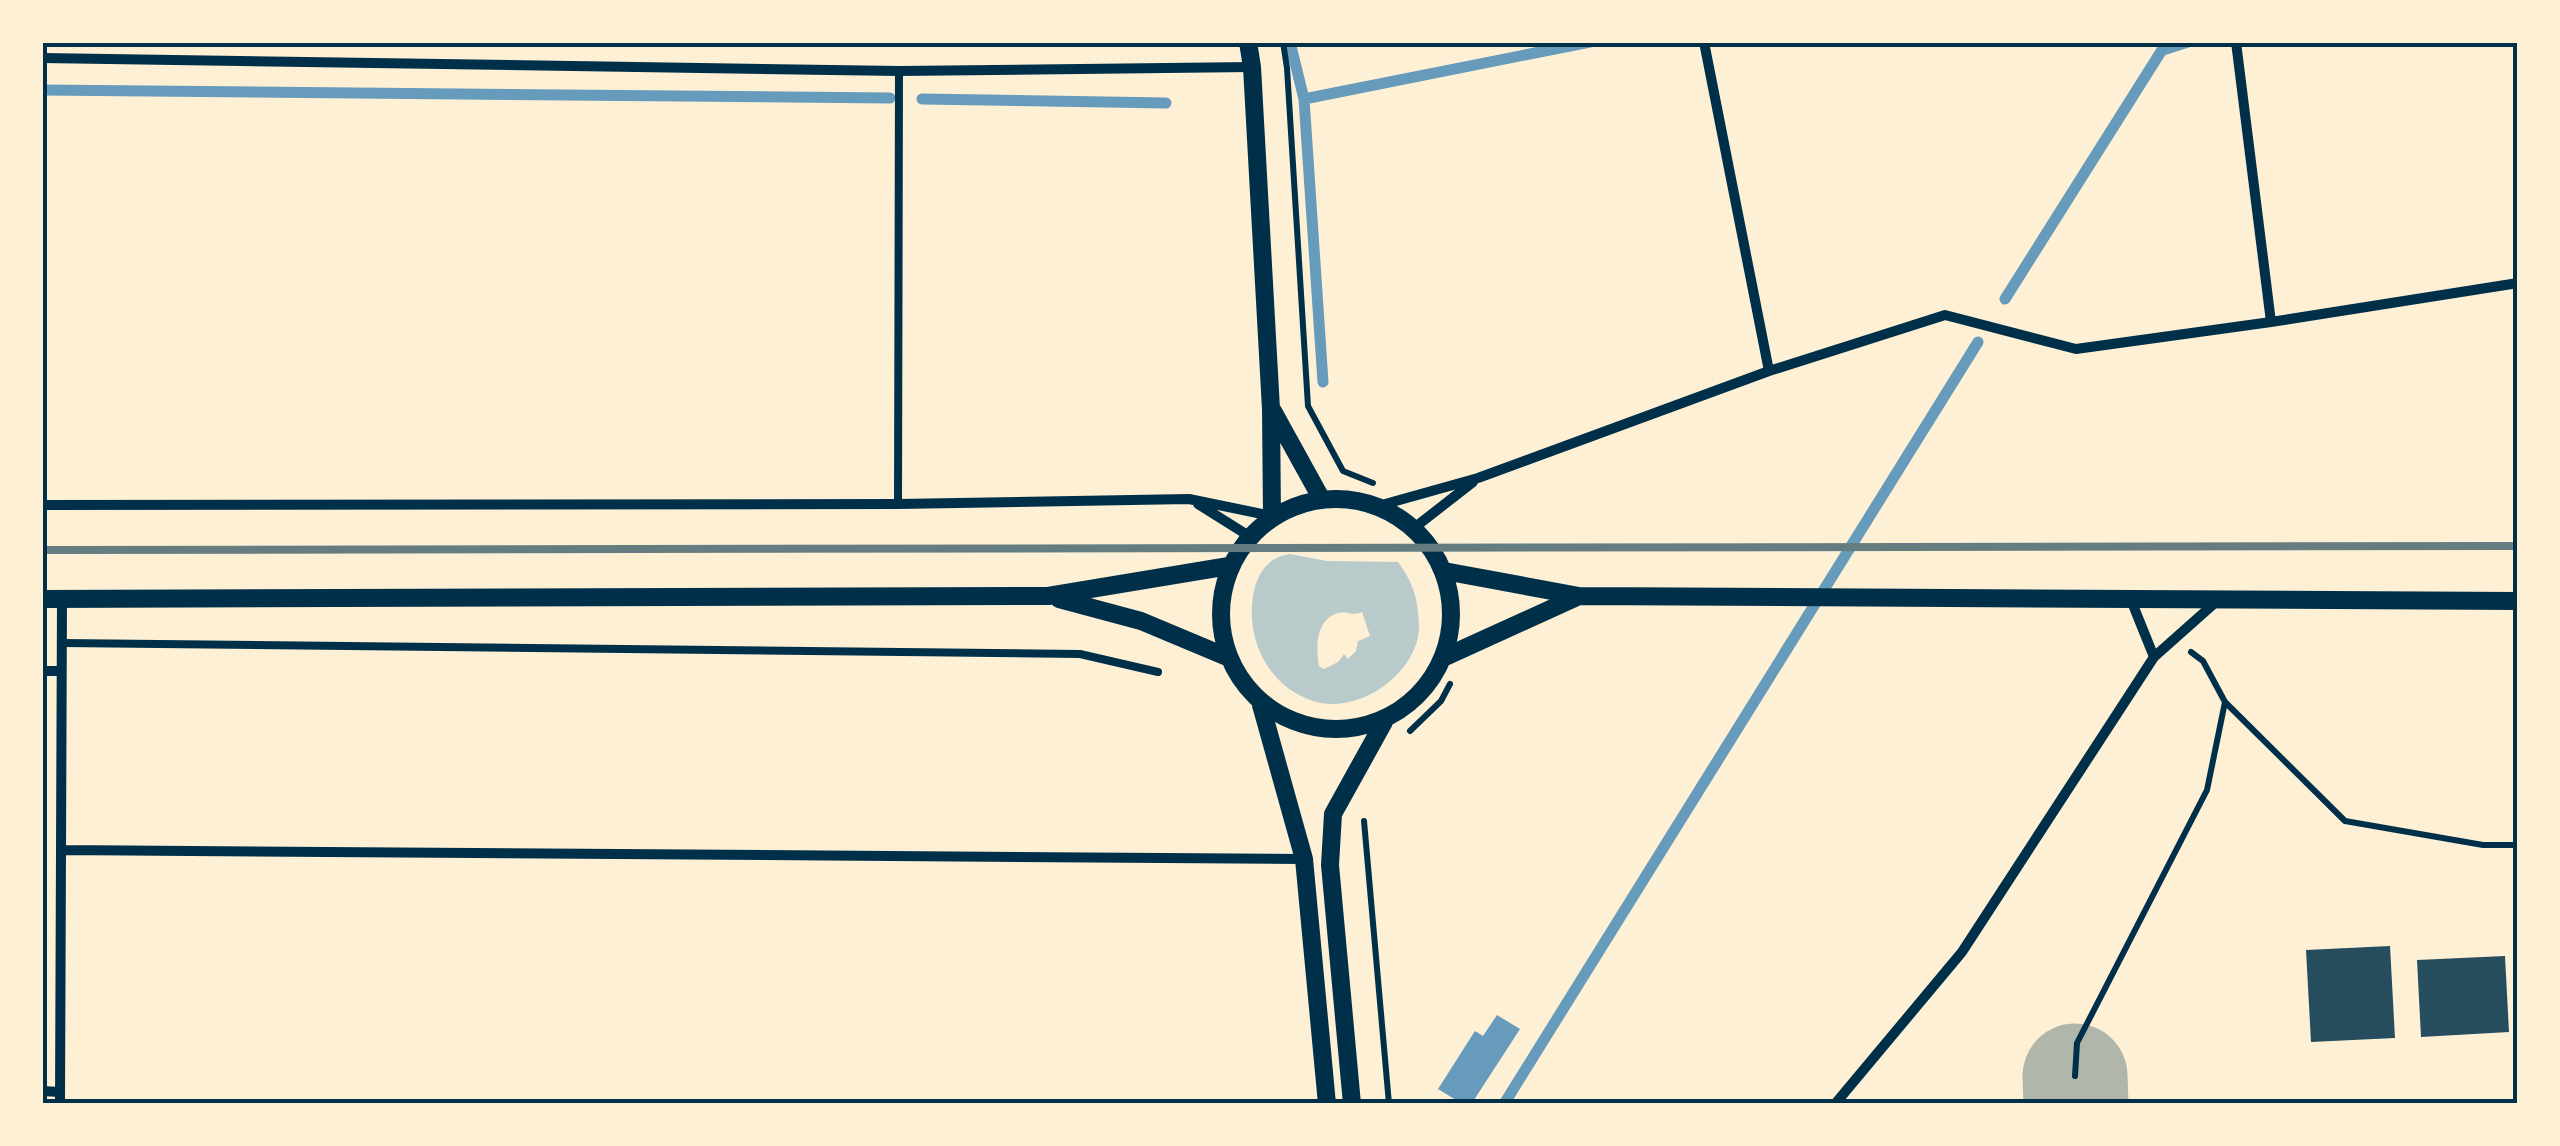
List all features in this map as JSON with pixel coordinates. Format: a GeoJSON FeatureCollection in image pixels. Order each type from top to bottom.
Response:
{"type":"FeatureCollection","features":[{"type":"Feature","properties":{"kind":"street"},"geometry":{"type":"LineString","coordinates":[[1248,42],[1271,409],[1272,516]]}},
{"type":"Feature","properties":{"kind":"street"},"geometry":{"type":"LineString","coordinates":[[1704,42],[1769,371]]}},
{"type":"Feature","properties":{"kind":"street"},"geometry":{"type":"LineString","coordinates":[[2236,43],[2271,322]]}},
{"type":"Feature","properties":{"kind":"street"},"geometry":{"type":"LineString","coordinates":[[42,58],[899,72],[1252,67]]}},
{"type":"Feature","properties":{"kind":"street"},"geometry":{"type":"LineString","coordinates":[[1378,506],[1478,478],[1769,371],[1944,315],[2076,348],[2518,283]]}},
{"type":"Feature","properties":{"kind":"street"},"geometry":{"type":"LineString","coordinates":[[1271,409],[1321,498]]}},
{"type":"Feature","properties":{"kind":"street"},"geometry":{"type":"LineString","coordinates":[[1414,528],[1478,478]]}},
{"type":"Feature","properties":{"kind":"street"},"geometry":{"type":"LineString","coordinates":[[1327,1104],[1304,859],[1262,705],[1227,657],[1219,611],[1229,566],[1249,536],[1272,516],[1321,498],[1378,506],[1414,528],[1432,548],[1444,571],[1452,614],[1445,657],[1421,695],[1384,722],[1333,814],[1330,865],[1352,1104]]}},
{"type":"Feature","properties":{"kind":"street"},"geometry":{"type":"LineString","coordinates":[[42,505],[898,504],[1189,499],[1272,516]]}},
{"type":"Feature","properties":{"kind":"street"},"geometry":{"type":"LineString","coordinates":[[1189,499],[1249,536]]}},
{"type":"Feature","properties":{"kind":"street"},"geometry":{"type":"LineString","coordinates":[[42,599],[1048,596],[1229,566]]}},
{"type":"Feature","properties":{"kind":"street"},"geometry":{"type":"LineString","coordinates":[[1444,571],[1579,596],[2518,601]]}},
{"type":"Feature","properties":{"kind":"street"},"geometry":{"type":"LineString","coordinates":[[1048,596],[1142,621],[1227,657]]}},
{"type":"Feature","properties":{"kind":"street"},"geometry":{"type":"LineString","coordinates":[[1445,657],[1579,596]]}},
{"type":"Feature","properties":{"kind":"street"},"geometry":{"type":"LineString","coordinates":[[42,1091],[60,1098],[62,599]]}},
{"type":"Feature","properties":{"kind":"street"},"geometry":{"type":"LineString","coordinates":[[2131,600],[2154,657]]}},
{"type":"Feature","properties":{"kind":"street"},"geometry":{"type":"LineString","coordinates":[[1835,1104],[1962,952],[2154,657],[2218,601]]}},
{"type":"Feature","properties":{"kind":"street"},"geometry":{"type":"LineString","coordinates":[[42,671],[62,671]]}},
{"type":"Feature","properties":{"kind":"street"},"geometry":{"type":"LineString","coordinates":[[1262,705],[1320,731],[1384,722]]}},
{"type":"Feature","properties":{"kind":"street"},"geometry":{"type":"LineString","coordinates":[[60,850],[1304,859]]}},
{"type":"Feature","properties":{"kind":"lane"},"geometry":{"type":"LineString","coordinates":[[898,504],[899,72]]}},
{"type":"Feature","properties":{"kind":"lane"},"geometry":{"type":"LineString","coordinates":[[62,644],[1080,654],[1158,672]]}},
{"type":"Feature","properties":{"kind":"path"},"geometry":{"type":"LineString","coordinates":[[1282,42],[1287,68],[1308,406],[1343,471],[1409,497]]}},
{"type":"Feature","properties":{"kind":"path"},"geometry":{"type":"LineString","coordinates":[[2174,638],[2203,662],[2226,702],[2346,821],[2483,845],[2518,846]]}},
{"type":"Feature","properties":{"kind":"path"},"geometry":{"type":"LineString","coordinates":[[1406,735],[1441,701],[1469,646]]}},
{"type":"Feature","properties":{"kind":"path"},"geometry":{"type":"LineString","coordinates":[[2075,1076],[2077,1043],[2207,790],[2226,702]]}},
{"type":"Feature","properties":{"kind":"path"},"geometry":{"type":"LineString","coordinates":[[1333,814],[1363,814],[1390,1104]]}},
{"type":"Feature","properties":{"kind":"shaded area"},"geometry":{"type":"Polygon","coordinates":[[[1282,556],[1398,562],[1414,592],[1419,626],[1409,660],[1383,687],[1349,702],[1330,704],[1298,694],[1273,673],[1257,645],[1252,613],[1260,575],[1269,563],[1282,556]],[[1342,612],[1330,617],[1319,635],[1319,666],[1324,669],[1344,654],[1348,659],[1356,651],[1358,641],[1370,636],[1362,612],[1342,612]]]}},
{"type":"Feature","properties":{"kind":"water"},"geometry":{"type":"Polygon","coordinates":[[[1497,1015],[1520,1029],[1472,1103],[1461,1103],[1438,1089],[1475,1031],[1483,1036],[1497,1015]]]}},
{"type":"Feature","properties":{"kind":"building"},"geometry":{"type":"Polygon","coordinates":[[[2390,946],[2395,1038],[2311,1042],[2306,950],[2390,946]]]}},
{"type":"Feature","properties":{"kind":"building"},"geometry":{"type":"Polygon","coordinates":[[[2505,956],[2509,1032],[2421,1037],[2417,960],[2505,956]]]}},
{"type":"Feature","properties":{"kind":"waterway"},"geometry":{"type":"LineString","coordinates":[[1290,42],[1304,99],[1323,382]]}},
{"type":"Feature","properties":{"kind":"waterway"},"geometry":{"type":"LineString","coordinates":[[1304,99],[1590,42]]}},
{"type":"Feature","properties":{"kind":"waterway"},"geometry":{"type":"LineString","coordinates":[[2005,299],[2167,42]]}},
{"type":"Feature","properties":{"kind":"waterway"},"geometry":{"type":"LineString","coordinates":[[2163,50],[2188,42]]}},
{"type":"Feature","properties":{"kind":"waterway"},"geometry":{"type":"LineString","coordinates":[[42,90],[890,98]]}},
{"type":"Feature","properties":{"kind":"waterway"},"geometry":{"type":"LineString","coordinates":[[922,99],[1166,103]]}},
{"type":"Feature","properties":{"kind":"waterway"},"geometry":{"type":"LineString","coordinates":[[1504,1104],[1978,342]]}},
{"type":"Feature","properties":{"kind":"taxiway"},"geometry":{"type":"LineString","coordinates":[[2075,1076],[2076,1104]]}},
{"type":"Feature","properties":{"kind":"railway"},"geometry":{"type":"LineString","coordinates":[[42,550],[2518,546]]}}]}
